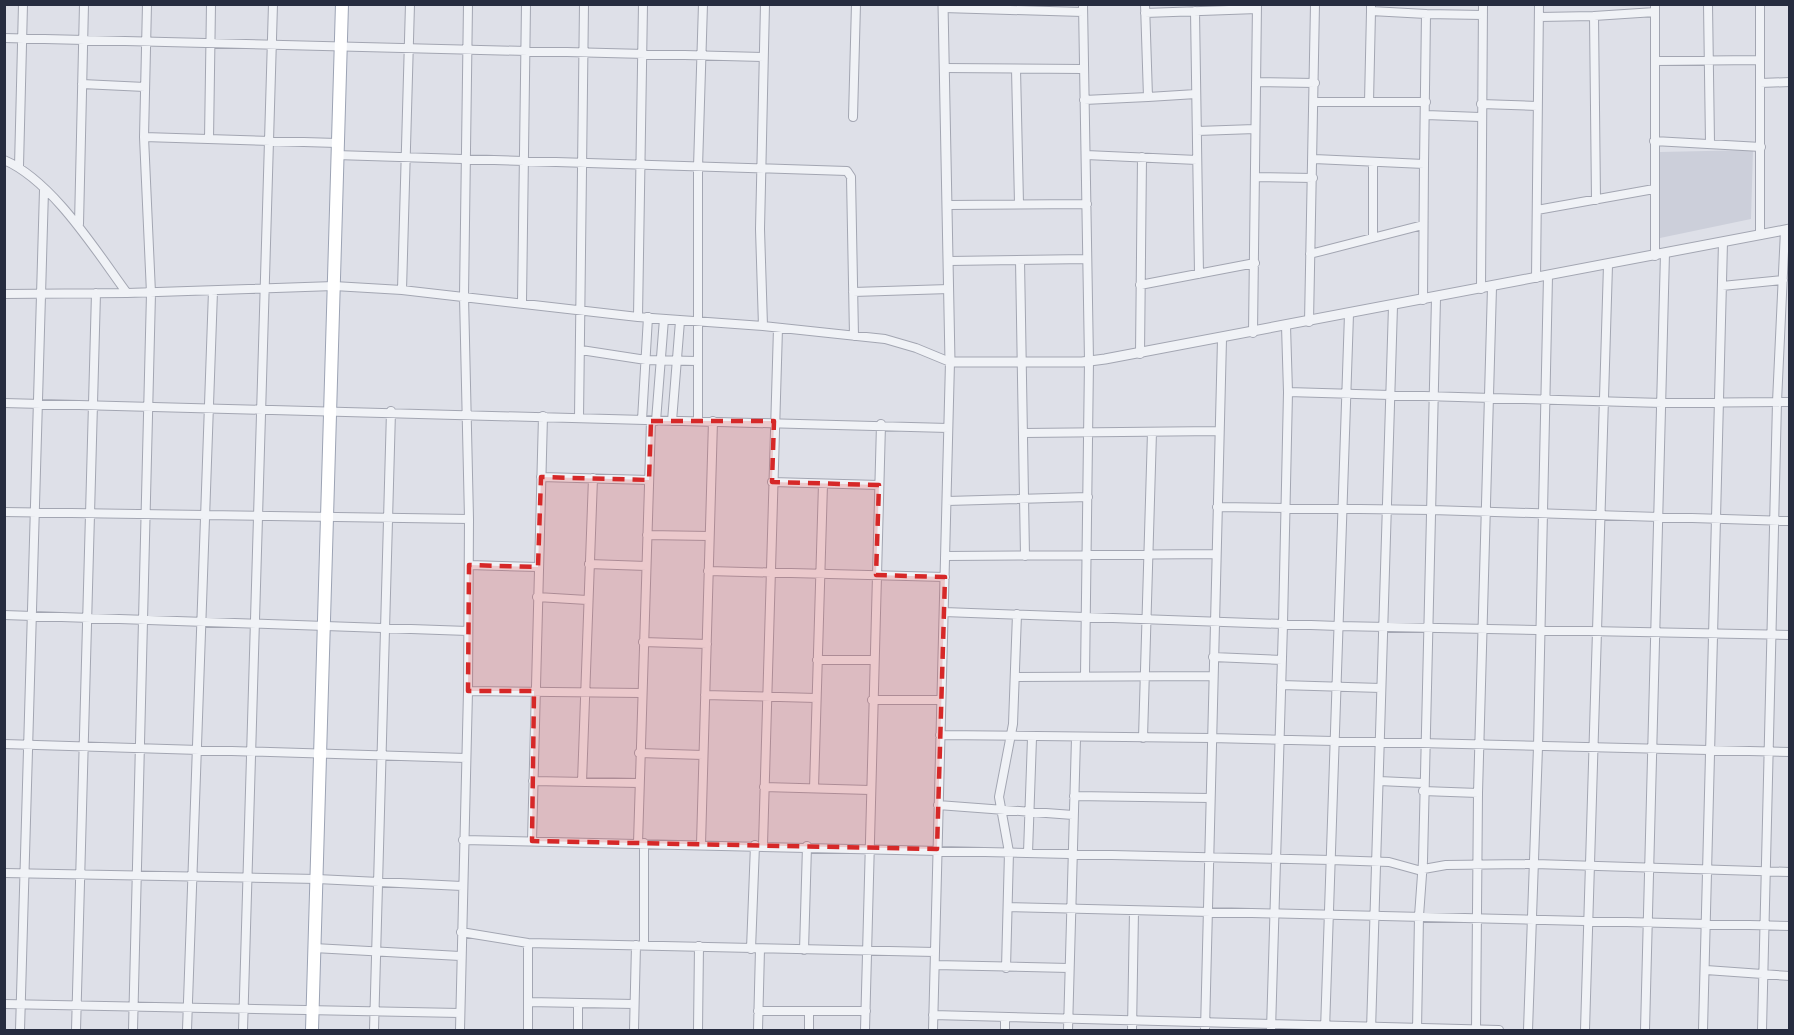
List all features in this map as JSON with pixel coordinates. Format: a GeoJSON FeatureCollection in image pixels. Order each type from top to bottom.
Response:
{"type":"FeatureCollection","features":[{"type":"Feature","properties":{"kind":"main road"},"geometry":{"type":"LineString","coordinates":[[312,1030],[342,4]]}},
{"type":"Feature","properties":{"kind":"street"},"geometry":{"type":"LineString","coordinates":[[19,166],[23,4]]}},
{"type":"Feature","properties":{"kind":"street"},"geometry":{"type":"LineString","coordinates":[[79,224],[84,4]]}},
{"type":"Feature","properties":{"kind":"street"},"geometry":{"type":"LineString","coordinates":[[133,1030],[151,293],[144,136],[147,4]]}},
{"type":"Feature","properties":{"kind":"street"},"geometry":{"type":"LineString","coordinates":[[209,139],[211,4]]}},
{"type":"Feature","properties":{"kind":"street"},"geometry":{"type":"LineString","coordinates":[[243,1030],[260,516],[273,4]]}},
{"type":"Feature","properties":{"kind":"street"},"geometry":{"type":"LineString","coordinates":[[402,290],[410,4]]}},
{"type":"Feature","properties":{"kind":"street"},"geometry":{"type":"LineString","coordinates":[[460,1030],[469,565],[464,296],[468,4]]}},
{"type":"Feature","properties":{"kind":"street"},"geometry":{"type":"LineString","coordinates":[[522,302],[526,4]]}},
{"type":"Feature","properties":{"kind":"street"},"geometry":{"type":"LineString","coordinates":[[579,418],[584,164],[584,4]]}},
{"type":"Feature","properties":{"kind":"street"},"geometry":{"type":"LineString","coordinates":[[638,317],[643,4]]}},
{"type":"Feature","properties":{"kind":"street"},"geometry":{"type":"LineString","coordinates":[[698,421],[698,167],[703,4]]}},
{"type":"Feature","properties":{"kind":"street"},"geometry":{"type":"LineString","coordinates":[[763,326],[762,168],[765,4]]}},
{"type":"Feature","properties":{"kind":"street"},"geometry":{"type":"LineString","coordinates":[[853,117],[856,4]]}},
{"type":"Feature","properties":{"kind":"street"},"geometry":{"type":"LineString","coordinates":[[1309,322],[1314,159],[1315,4]]}},
{"type":"Feature","properties":{"kind":"street"},"geometry":{"type":"LineString","coordinates":[[1481,289],[1480,117],[1483,4]]}},
{"type":"Feature","properties":{"kind":"street"},"geometry":{"type":"LineString","coordinates":[[1536,278],[1539,4]]}},
{"type":"Feature","properties":{"kind":"street"},"geometry":{"type":"LineString","coordinates":[[1708,4],[1710,143]]}},
{"type":"Feature","properties":{"kind":"street"},"geometry":{"type":"LineString","coordinates":[[1760,4],[1760,235]]}},
{"type":"Feature","properties":{"kind":"street"},"geometry":{"type":"LineString","coordinates":[[933,1030],[950,362],[943,6],[1083,8],[1089,361],[1085,676]]}},
{"type":"Feature","properties":{"kind":"street"},"geometry":{"type":"LineString","coordinates":[[1148,97],[1145,9],[1195,11],[1257,7],[1253,333]]}},
{"type":"Feature","properties":{"kind":"street"},"geometry":{"type":"LineString","coordinates":[[1369,102],[1371,8],[1426,14],[1483,15]]}},
{"type":"Feature","properties":{"kind":"street"},"geometry":{"type":"LineString","coordinates":[[1539,17],[1593,16],[1655,8],[1655,256]]}},
{"type":"Feature","properties":{"kind":"street"},"geometry":{"type":"LineString","coordinates":[[1195,11],[1199,274]]}},
{"type":"Feature","properties":{"kind":"street"},"geometry":{"type":"LineString","coordinates":[[1423,300],[1426,14]]}},
{"type":"Feature","properties":{"kind":"street"},"geometry":{"type":"LineString","coordinates":[[1593,16],[1596,200]]}},
{"type":"Feature","properties":{"kind":"street"},"geometry":{"type":"LineString","coordinates":[[4,38],[408,46],[763,57]]}},
{"type":"Feature","properties":{"kind":"street"},"geometry":{"type":"LineString","coordinates":[[1655,61],[1760,60]]}},
{"type":"Feature","properties":{"kind":"street"},"geometry":{"type":"LineString","coordinates":[[944,68],[1083,69]]}},
{"type":"Feature","properties":{"kind":"street"},"geometry":{"type":"LineString","coordinates":[[1016,69],[1019,204]]}},
{"type":"Feature","properties":{"kind":"street"},"geometry":{"type":"LineString","coordinates":[[1256,81],[1315,83]]}},
{"type":"Feature","properties":{"kind":"street"},"geometry":{"type":"LineString","coordinates":[[1760,82],[1790,82]]}},
{"type":"Feature","properties":{"kind":"street"},"geometry":{"type":"LineString","coordinates":[[82,84],[145,87]]}},
{"type":"Feature","properties":{"kind":"street"},"geometry":{"type":"LineString","coordinates":[[1084,100],[1196,94]]}},
{"type":"Feature","properties":{"kind":"street"},"geometry":{"type":"LineString","coordinates":[[1315,102],[1425,102]]}},
{"type":"Feature","properties":{"kind":"street"},"geometry":{"type":"LineString","coordinates":[[1481,104],[1537,106]]}},
{"type":"Feature","properties":{"kind":"street"},"geometry":{"type":"LineString","coordinates":[[1426,115],[1480,117]]}},
{"type":"Feature","properties":{"kind":"street"},"geometry":{"type":"LineString","coordinates":[[1197,131],[1255,129]]}},
{"type":"Feature","properties":{"kind":"street"},"geometry":{"type":"LineString","coordinates":[[144,136],[269,141],[406,159],[843,170],[849,174],[854,336]]}},
{"type":"Feature","properties":{"kind":"street"},"geometry":{"type":"LineString","coordinates":[[1654,141],[1761,147]]}},
{"type":"Feature","properties":{"kind":"street"},"geometry":{"type":"LineString","coordinates":[[1086,155],[1197,160]]}},
{"type":"Feature","properties":{"kind":"street"},"geometry":{"type":"LineString","coordinates":[[1140,354],[1142,157]]}},
{"type":"Feature","properties":{"kind":"street"},"geometry":{"type":"LineString","coordinates":[[1314,159],[1424,164]]}},
{"type":"Feature","properties":{"kind":"street"},"geometry":{"type":"LineString","coordinates":[[4,160],[19,166],[79,224],[127,293]]}},
{"type":"Feature","properties":{"kind":"street"},"geometry":{"type":"LineString","coordinates":[[1373,162],[1373,237]]}},
{"type":"Feature","properties":{"kind":"street"},"geometry":{"type":"LineString","coordinates":[[1255,177],[1313,178]]}},
{"type":"Feature","properties":{"kind":"street"},"geometry":{"type":"LineString","coordinates":[[1537,210],[1654,189]]}},
{"type":"Feature","properties":{"kind":"street"},"geometry":{"type":"LineString","coordinates":[[20,1030],[43,294],[44,190]]}},
{"type":"Feature","properties":{"kind":"street"},"geometry":{"type":"LineString","coordinates":[[948,206],[1087,204]]}},
{"type":"Feature","properties":{"kind":"street"},"geometry":{"type":"LineString","coordinates":[[1310,255],[1423,225]]}},
{"type":"Feature","properties":{"kind":"street"},"geometry":{"type":"LineString","coordinates":[[4,294],[151,293],[334,286],[402,290],[638,317],[763,326],[854,336],[903,344],[950,362],[1089,361],[1222,339],[1787,230],[1778,402],[1762,1030]]}},
{"type":"Feature","properties":{"kind":"street"},"geometry":{"type":"LineString","coordinates":[[1704,1030],[1723,242]]}},
{"type":"Feature","properties":{"kind":"street"},"geometry":{"type":"LineString","coordinates":[[1645,1030],[1665,254]]}},
{"type":"Feature","properties":{"kind":"street"},"geometry":{"type":"LineString","coordinates":[[949,261],[1088,259]]}},
{"type":"Feature","properties":{"kind":"street"},"geometry":{"type":"LineString","coordinates":[[1020,260],[1025,556]]}},
{"type":"Feature","properties":{"kind":"street"},"geometry":{"type":"LineString","coordinates":[[1140,285],[1255,263]]}},
{"type":"Feature","properties":{"kind":"street"},"geometry":{"type":"LineString","coordinates":[[1585,1030],[1602,401],[1608,265]]}},
{"type":"Feature","properties":{"kind":"street"},"geometry":{"type":"LineString","coordinates":[[1528,1030],[1535,864],[1548,276]]}},
{"type":"Feature","properties":{"kind":"street"},"geometry":{"type":"LineString","coordinates":[[1722,286],[1783,280]]}},
{"type":"Feature","properties":{"kind":"street"},"geometry":{"type":"LineString","coordinates":[[1476,1030],[1478,793],[1492,287]]}},
{"type":"Feature","properties":{"kind":"street"},"geometry":{"type":"LineString","coordinates":[[853,292],[949,289]]}},
{"type":"Feature","properties":{"kind":"street"},"geometry":{"type":"LineString","coordinates":[[188,1030],[191,877],[213,291]]}},
{"type":"Feature","properties":{"kind":"street"},"geometry":{"type":"LineString","coordinates":[[76,1030],[96,293]]}},
{"type":"Feature","properties":{"kind":"street"},"geometry":{"type":"LineString","coordinates":[[1417,1030],[1436,394],[1436,298]]}},
{"type":"Feature","properties":{"kind":"street"},"geometry":{"type":"LineString","coordinates":[[1371,1029],[1393,306]]}},
{"type":"Feature","properties":{"kind":"street"},"geometry":{"type":"LineString","coordinates":[[1325,1028],[1349,314]]}},
{"type":"Feature","properties":{"kind":"street"},"geometry":{"type":"LineString","coordinates":[[642,420],[648,317]]}},
{"type":"Feature","properties":{"kind":"street"},"geometry":{"type":"LineString","coordinates":[[634,1030],[634,1004],[640,945],[639,753],[649,480],[664,319]]}},
{"type":"Feature","properties":{"kind":"street"},"geometry":{"type":"LineString","coordinates":[[672,421],[680,321]]}},
{"type":"Feature","properties":{"kind":"street"},"geometry":{"type":"LineString","coordinates":[[1271,1028],[1288,392],[1286,326]]}},
{"type":"Feature","properties":{"kind":"street"},"geometry":{"type":"LineString","coordinates":[[758,1030],[755,949],[764,787],[778,328]]}},
{"type":"Feature","properties":{"kind":"street"},"geometry":{"type":"LineString","coordinates":[[1205,1027],[1222,339]]}},
{"type":"Feature","properties":{"kind":"street"},"geometry":{"type":"LineString","coordinates":[[580,350],[646,360],[698,361]]}},
{"type":"Feature","properties":{"kind":"street"},"geometry":{"type":"LineString","coordinates":[[1288,392],[1436,394],[1662,403],[1790,402]]}},
{"type":"Feature","properties":{"kind":"street"},"geometry":{"type":"LineString","coordinates":[[4,403],[391,411],[468,416],[543,416],[653,421],[774,421],[948,428]]}},
{"type":"Feature","properties":{"kind":"street"},"geometry":{"type":"LineString","coordinates":[[374,1030],[391,411]]}},
{"type":"Feature","properties":{"kind":"street"},"geometry":{"type":"LineString","coordinates":[[532,841],[534,691],[543,416]]}},
{"type":"Feature","properties":{"kind":"street"},"geometry":{"type":"LineString","coordinates":[[701,844],[713,421]]}},
{"type":"Feature","properties":{"kind":"street"},"geometry":{"type":"LineString","coordinates":[[865,1030],[881,424]]}},
{"type":"Feature","properties":{"kind":"street"},"geometry":{"type":"LineString","coordinates":[[1024,433],[1219,431]]}},
{"type":"Feature","properties":{"kind":"street"},"geometry":{"type":"LineString","coordinates":[[1143,738],[1152,432]]}},
{"type":"Feature","properties":{"kind":"street"},"geometry":{"type":"LineString","coordinates":[[541,477],[649,480]]}},
{"type":"Feature","properties":{"kind":"street"},"geometry":{"type":"LineString","coordinates":[[582,782],[593,478]]}},
{"type":"Feature","properties":{"kind":"street"},"geometry":{"type":"LineString","coordinates":[[772,483],[879,485]]}},
{"type":"Feature","properties":{"kind":"street"},"geometry":{"type":"LineString","coordinates":[[814,788],[823,484]]}},
{"type":"Feature","properties":{"kind":"street"},"geometry":{"type":"LineString","coordinates":[[947,501],[1088,497]]}},
{"type":"Feature","properties":{"kind":"street"},"geometry":{"type":"LineString","coordinates":[[1217,507],[1432,510],[1790,521]]}},
{"type":"Feature","properties":{"kind":"street"},"geometry":{"type":"LineString","coordinates":[[4,512],[469,519]]}},
{"type":"Feature","properties":{"kind":"street"},"geometry":{"type":"LineString","coordinates":[[647,535],[709,536]]}},
{"type":"Feature","properties":{"kind":"street"},"geometry":{"type":"LineString","coordinates":[[945,556],[1216,554]]}},
{"type":"Feature","properties":{"kind":"street"},"geometry":{"type":"LineString","coordinates":[[589,564],[646,566]]}},
{"type":"Feature","properties":{"kind":"street"},"geometry":{"type":"LineString","coordinates":[[469,565],[538,567]]}},
{"type":"Feature","properties":{"kind":"street"},"geometry":{"type":"LineString","coordinates":[[708,571],[945,577]]}},
{"type":"Feature","properties":{"kind":"street"},"geometry":{"type":"LineString","coordinates":[[537,597],[587,600]]}},
{"type":"Feature","properties":{"kind":"street"},"geometry":{"type":"LineString","coordinates":[[944,612],[1338,626],[1597,629],[1790,635]]}},
{"type":"Feature","properties":{"kind":"street"},"geometry":{"type":"LineString","coordinates":[[1006,968],[1009,852],[1000,810],[999,784],[1012,737],[1017,614]]}},
{"type":"Feature","properties":{"kind":"street"},"geometry":{"type":"LineString","coordinates":[[4,615],[323,624],[468,631]]}},
{"type":"Feature","properties":{"kind":"street"},"geometry":{"type":"LineString","coordinates":[[643,642],[706,644]]}},
{"type":"Feature","properties":{"kind":"street"},"geometry":{"type":"LineString","coordinates":[[1213,657],[1282,660]]}},
{"type":"Feature","properties":{"kind":"street"},"geometry":{"type":"LineString","coordinates":[[818,660],[873,660]]}},
{"type":"Feature","properties":{"kind":"street"},"geometry":{"type":"LineString","coordinates":[[1016,677],[1213,676]]}},
{"type":"Feature","properties":{"kind":"street"},"geometry":{"type":"LineString","coordinates":[[1281,685],[1381,687]]}},
{"type":"Feature","properties":{"kind":"street"},"geometry":{"type":"LineString","coordinates":[[468,691],[641,693]]}},
{"type":"Feature","properties":{"kind":"street"},"geometry":{"type":"LineString","coordinates":[[705,695],[816,698]]}},
{"type":"Feature","properties":{"kind":"street"},"geometry":{"type":"LineString","coordinates":[[872,700],[941,700]]}},
{"type":"Feature","properties":{"kind":"street"},"geometry":{"type":"LineString","coordinates":[[940,735],[1032,738],[1211,738],[1790,753]]}},
{"type":"Feature","properties":{"kind":"street"},"geometry":{"type":"LineString","coordinates":[[1028,853],[1032,738]]}},
{"type":"Feature","properties":{"kind":"street"},"geometry":{"type":"LineString","coordinates":[[1068,1030],[1076,738]]}},
{"type":"Feature","properties":{"kind":"street"},"geometry":{"type":"LineString","coordinates":[[4,744],[320,751],[466,758]]}},
{"type":"Feature","properties":{"kind":"street"},"geometry":{"type":"LineString","coordinates":[[639,753],[703,755]]}},
{"type":"Feature","properties":{"kind":"street"},"geometry":{"type":"LineString","coordinates":[[533,781],[639,783]]}},
{"type":"Feature","properties":{"kind":"street"},"geometry":{"type":"LineString","coordinates":[[1379,781],[1478,793]]}},
{"type":"Feature","properties":{"kind":"street"},"geometry":{"type":"LineString","coordinates":[[764,787],[870,790]]}},
{"type":"Feature","properties":{"kind":"street"},"geometry":{"type":"LineString","coordinates":[[1074,796],[1210,798]]}},
{"type":"Feature","properties":{"kind":"street"},"geometry":{"type":"LineString","coordinates":[[938,805],[1073,815]]}},
{"type":"Feature","properties":{"kind":"street"},"geometry":{"type":"LineString","coordinates":[[463,840],[869,847],[1376,861],[1422,869],[1477,864],[1535,864],[1790,872]]}},
{"type":"Feature","properties":{"kind":"street"},"geometry":{"type":"LineString","coordinates":[[804,950],[807,846]]}},
{"type":"Feature","properties":{"kind":"street"},"geometry":{"type":"LineString","coordinates":[[4,873],[249,880],[316,879],[462,886]]}},
{"type":"Feature","properties":{"kind":"street"},"geometry":{"type":"LineString","coordinates":[[1008,907],[1477,917],[1790,927]]}},
{"type":"Feature","properties":{"kind":"street"},"geometry":{"type":"LineString","coordinates":[[1132,1026],[1134,910]]}},
{"type":"Feature","properties":{"kind":"street"},"geometry":{"type":"LineString","coordinates":[[461,932],[528,943],[935,952]]}},
{"type":"Feature","properties":{"kind":"street"},"geometry":{"type":"LineString","coordinates":[[528,943],[528,1030]]}},
{"type":"Feature","properties":{"kind":"street"},"geometry":{"type":"LineString","coordinates":[[698,1030],[699,946]]}},
{"type":"Feature","properties":{"kind":"street"},"geometry":{"type":"LineString","coordinates":[[314,948],[460,956]]}},
{"type":"Feature","properties":{"kind":"street"},"geometry":{"type":"LineString","coordinates":[[935,965],[1070,968]]}},
{"type":"Feature","properties":{"kind":"street"},"geometry":{"type":"LineString","coordinates":[[1706,970],[1790,976]]}},
{"type":"Feature","properties":{"kind":"street"},"geometry":{"type":"LineString","coordinates":[[528,1002],[634,1004]]}},
{"type":"Feature","properties":{"kind":"street"},"geometry":{"type":"LineString","coordinates":[[578,1003],[578,1030]]}},
{"type":"Feature","properties":{"kind":"street"},"geometry":{"type":"LineString","coordinates":[[4,1004],[460,1013]]}},
{"type":"Feature","properties":{"kind":"street"},"geometry":{"type":"LineString","coordinates":[[758,1011],[866,1011]]}},
{"type":"Feature","properties":{"kind":"street"},"geometry":{"type":"LineString","coordinates":[[809,1011],[809,1030]]}},
{"type":"Feature","properties":{"kind":"street"},"geometry":{"type":"LineString","coordinates":[[933,1015],[1068,1020],[1132,1026],[1499,1030]]}},
{"type":"Feature","properties":{"kind":"street"},"geometry":{"type":"LineString","coordinates":[[1005,1018],[1005,1030]]}},
{"type":"Feature","properties":{"kind":"highlighted area"},"geometry":{"type":"Polygon","coordinates":[[[651,421],[774,421],[772,482],[879,485],[876,575],[945,577],[937,849],[532,841],[534,691],[468,691],[469,565],[538,567],[541,477],[649,480],[651,421]]]}},
{"type":"Feature","properties":{"kind":"shaded area"},"geometry":{"type":"Polygon","coordinates":[[[1753,150],[1751,219],[1660,238],[1660,152],[1753,150]]]}}]}
